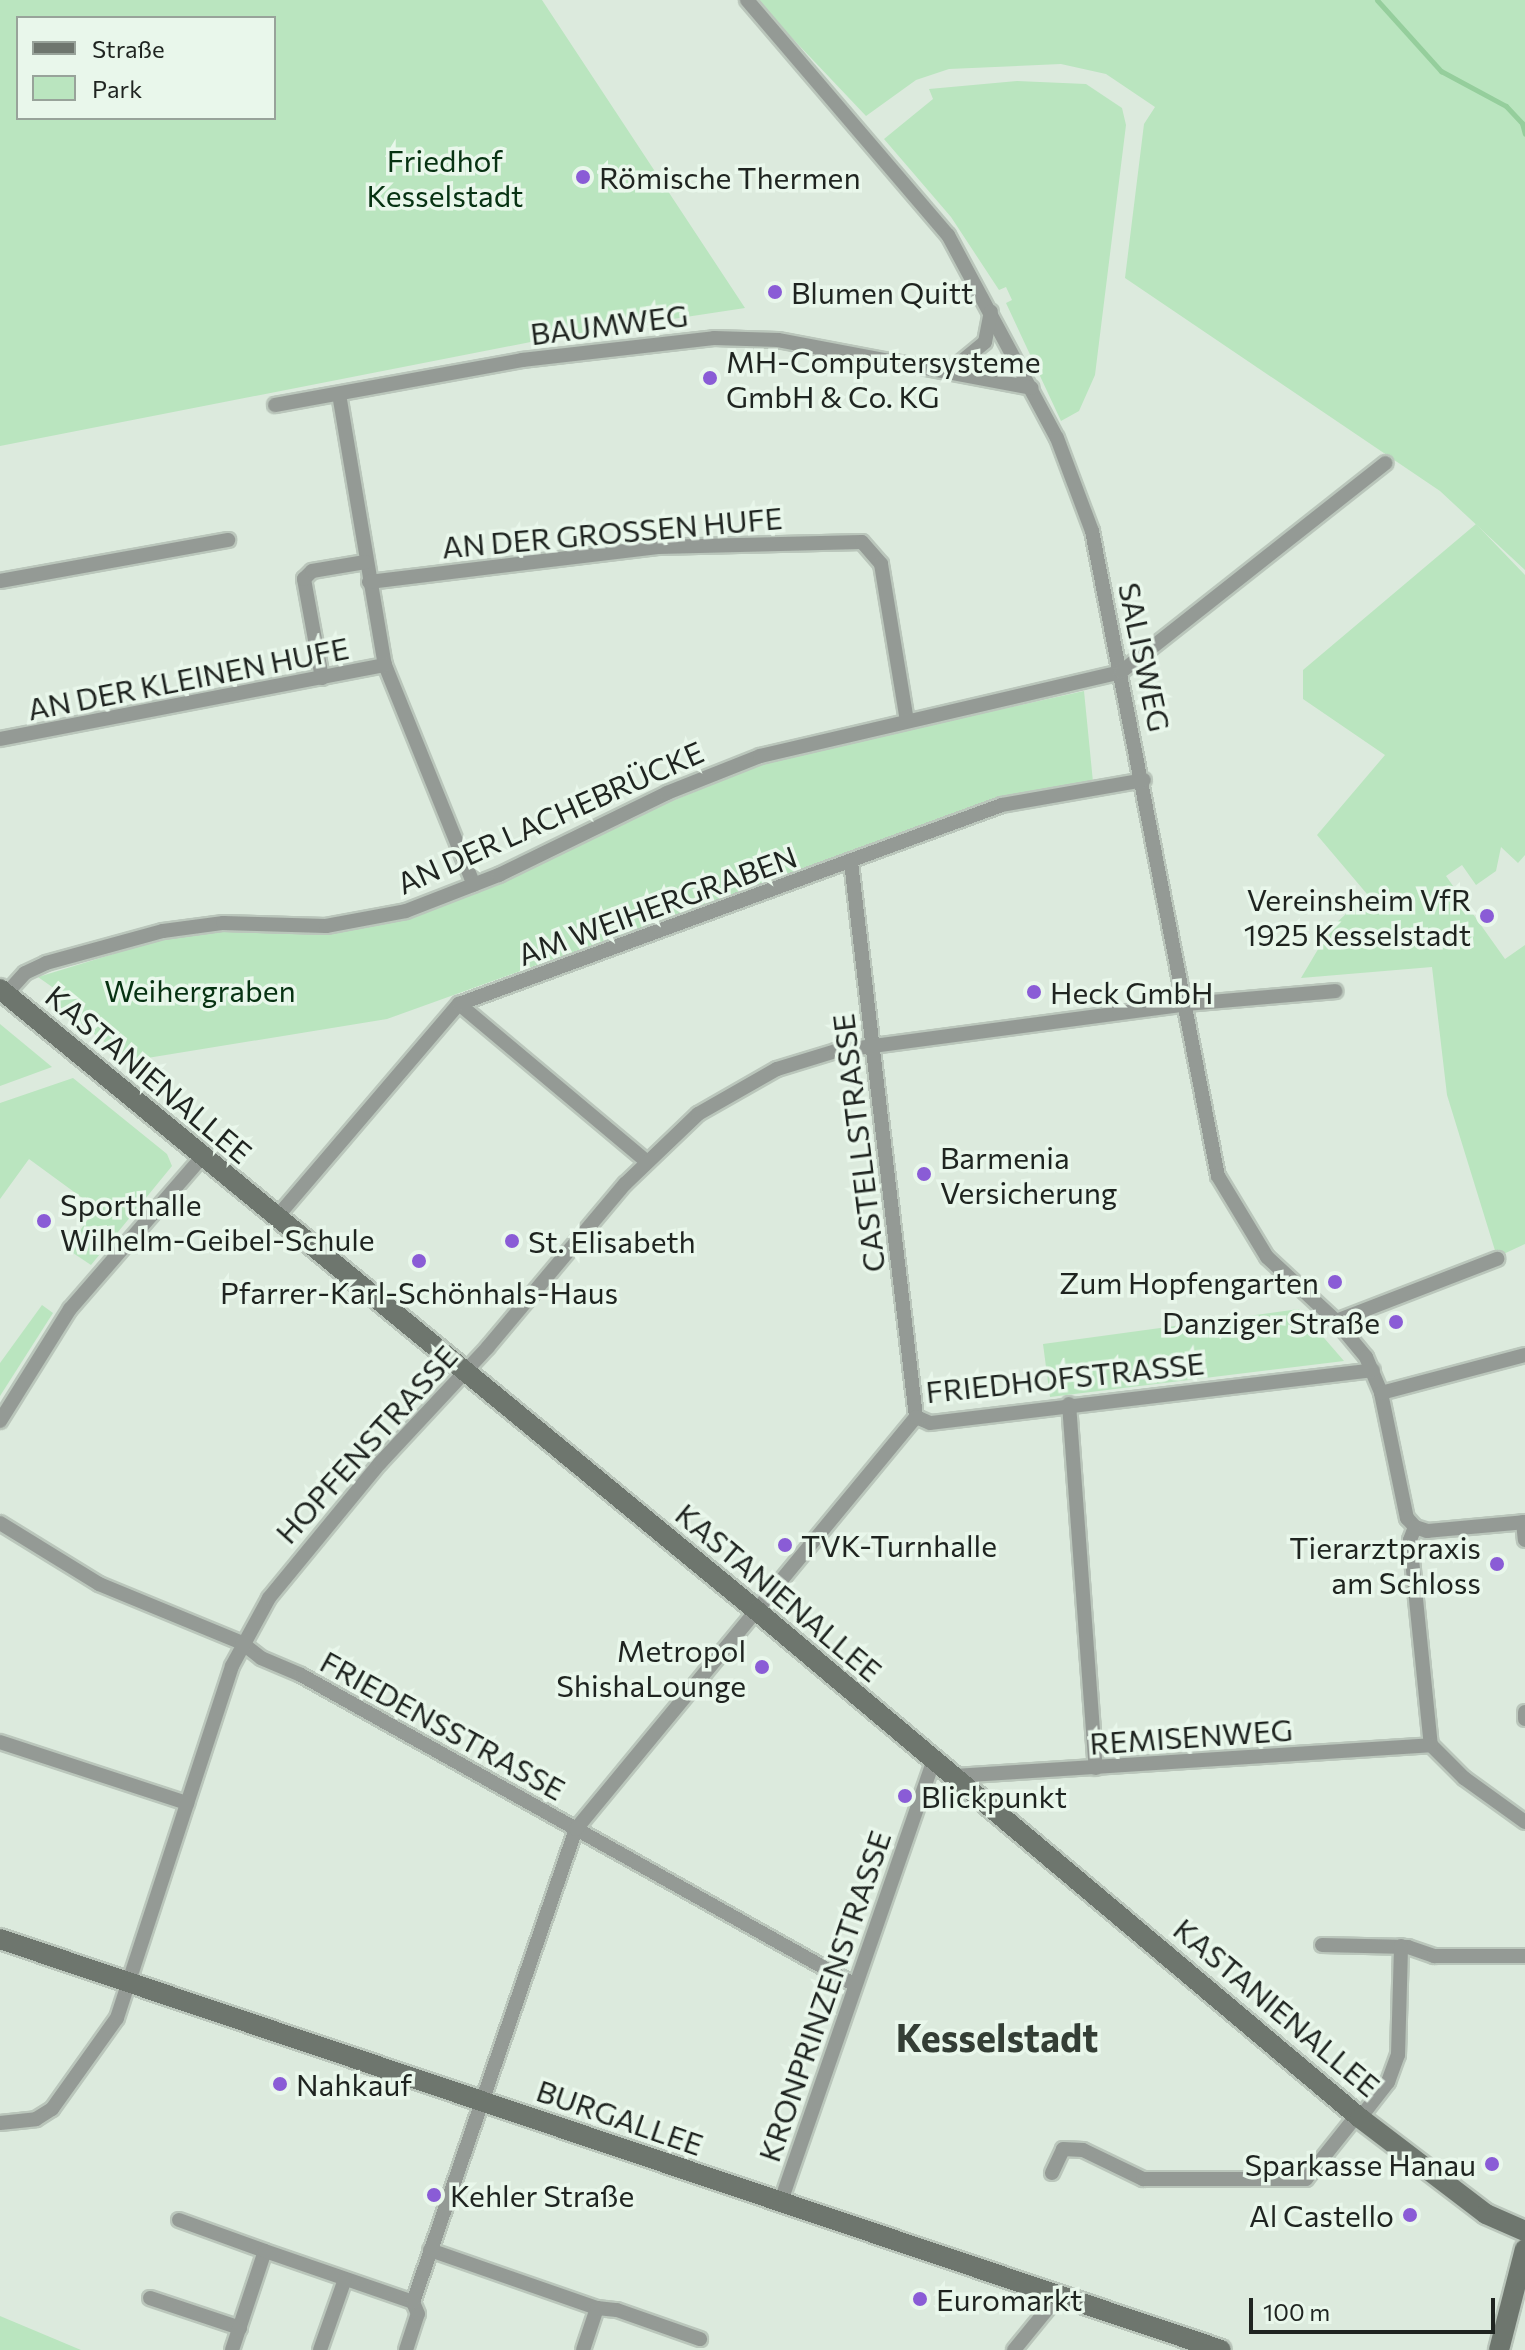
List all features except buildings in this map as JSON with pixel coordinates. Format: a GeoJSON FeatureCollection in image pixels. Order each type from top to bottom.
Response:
{"type":"FeatureCollection","features":[{"type":"Feature","properties":{"kind":"street","name":"SALISWEG"},"geometry":{"type":"LineString","coordinates":[[747,0],[931,214],[991,307],[1084,501],[1144,780],[1187,1004],[1209,1147],[1225,1192],[1267,1257],[1336,1321],[1373,1370],[1381,1393],[1407,1518],[1415,1527]]}},
{"type":"Feature","properties":{"kind":"street"},"geometry":{"type":"LineString","coordinates":[[950,371],[985,342],[991,307]]}},
{"type":"Feature","properties":{"kind":"street","name":"BAUMWEG"},"geometry":{"type":"LineString","coordinates":[[275,405],[522,360],[714,338],[778,340],[1031,388]]}},
{"type":"Feature","properties":{"kind":"street"},"geometry":{"type":"LineString","coordinates":[[339,394],[365,562],[385,665],[474,885]]}},
{"type":"Feature","properties":{"kind":"street"},"geometry":{"type":"LineString","coordinates":[[1121,672],[1386,463]]}},
{"type":"Feature","properties":{"kind":"street"},"geometry":{"type":"LineString","coordinates":[[0,581],[228,540]]}},
{"type":"Feature","properties":{"kind":"street","name":"AN DER GROSSEN HUFE"},"geometry":{"type":"LineString","coordinates":[[369,582],[658,547],[862,542],[881,564],[907,721]]}},
{"type":"Feature","properties":{"kind":"street"},"geometry":{"type":"LineString","coordinates":[[322,678],[304,579],[312,571],[365,562]]}},
{"type":"Feature","properties":{"kind":"street","name":"AN DER KLEINEN HUFE"},"geometry":{"type":"LineString","coordinates":[[0,739],[385,665]]}},
{"type":"Feature","properties":{"kind":"street","name":"AN DER LACHEBRÜCKE"},"geometry":{"type":"LineString","coordinates":[[3,991],[25,973],[46,963],[163,931],[223,923],[348,923],[406,911],[474,885],[715,772],[792,748],[1121,672]]}},
{"type":"Feature","properties":{"kind":"street","name":"AM WEIHERGRABEN"},"geometry":{"type":"LineString","coordinates":[[276,1218],[459,1004],[1002,805],[1144,780]]}},
{"type":"Feature","properties":{"kind":"street","name":"CASTELLSTRASSE"},"geometry":{"type":"LineString","coordinates":[[851,862],[916,1417]]}},
{"type":"Feature","properties":{"kind":"street","name":"KASTANIENALLEE"},"geometry":{"type":"LineString","coordinates":[[3,991],[757,1611],[1358,2116],[1486,2214],[1525,2231]]}},
{"type":"Feature","properties":{"kind":"street","name":"HOPFENSTRASSE"},"geometry":{"type":"LineString","coordinates":[[0,2123],[36,2119],[57,2104],[117,2018],[242,1643],[295,1563],[646,1161],[698,1114],[743,1084],[809,1058],[874,1045],[1187,1004],[1335,991]]}},
{"type":"Feature","properties":{"kind":"street"},"geometry":{"type":"LineString","coordinates":[[459,1004],[646,1161]]}},
{"type":"Feature","properties":{"kind":"street"},"geometry":{"type":"LineString","coordinates":[[0,1421],[70,1309],[202,1157]]}},
{"type":"Feature","properties":{"kind":"street"},"geometry":{"type":"LineString","coordinates":[[1336,1321],[1497,1259]]}},
{"type":"Feature","properties":{"kind":"street"},"geometry":{"type":"LineString","coordinates":[[1381,1393],[1525,1355]]}},
{"type":"Feature","properties":{"kind":"street","name":"FRIEDHOFSTRASSE"},"geometry":{"type":"LineString","coordinates":[[576,1829],[916,1417],[930,1423],[1373,1370]]}},
{"type":"Feature","properties":{"kind":"street"},"geometry":{"type":"LineString","coordinates":[[1069,1404],[1096,1768]]}},
{"type":"Feature","properties":{"kind":"street"},"geometry":{"type":"LineString","coordinates":[[1525,1540],[1524,1522],[1427,1531],[1415,1527],[1410,1540],[1431,1745],[1464,1778],[1525,1822]]}},
{"type":"Feature","properties":{"kind":"street","name":"FRIEDENSSTRASSE"},"geometry":{"type":"LineString","coordinates":[[0,1523],[99,1584],[242,1643],[855,1985]]}},
{"type":"Feature","properties":{"kind":"street"},"geometry":{"type":"LineString","coordinates":[[1525,1712],[1525,1719]]}},
{"type":"Feature","properties":{"kind":"street"},"geometry":{"type":"LineString","coordinates":[[0,1742],[187,1803]]}},
{"type":"Feature","properties":{"kind":"street","name":"REMISENWEG"},"geometry":{"type":"LineString","coordinates":[[954,1776],[1431,1745]]}},
{"type":"Feature","properties":{"kind":"street","name":"KRONPRINZENSTRASSE"},"geometry":{"type":"LineString","coordinates":[[780,2204],[934,1760]]}},
{"type":"Feature","properties":{"kind":"street"},"geometry":{"type":"LineString","coordinates":[[406,2350],[418,2314],[413,2302],[576,1829]]}},
{"type":"Feature","properties":{"kind":"street","name":"BURGALLEE"},"geometry":{"type":"LineString","coordinates":[[0,1939],[1221,2350]]}},
{"type":"Feature","properties":{"kind":"street"},"geometry":{"type":"LineString","coordinates":[[1322,1945],[1401,1946],[1434,1956],[1525,1956]]}},
{"type":"Feature","properties":{"kind":"street"},"geometry":{"type":"LineString","coordinates":[[1052,2173],[1063,2149],[1083,2150],[1143,2179],[1306,2179],[1388,2082],[1398,2055],[1401,1946]]}},
{"type":"Feature","properties":{"kind":"street"},"geometry":{"type":"LineString","coordinates":[[179,2220],[413,2302]]}},
{"type":"Feature","properties":{"kind":"street"},"geometry":{"type":"LineString","coordinates":[[1499,2350],[1525,2249]]}},
{"type":"Feature","properties":{"kind":"street"},"geometry":{"type":"LineString","coordinates":[[430,2250],[597,2308],[617,2310],[700,2339]]}},
{"type":"Feature","properties":{"kind":"street"},"geometry":{"type":"LineString","coordinates":[[232,2350],[265,2251]]}},
{"type":"Feature","properties":{"kind":"street"},"geometry":{"type":"LineString","coordinates":[[320,2350],[345,2279]]}},
{"type":"Feature","properties":{"kind":"street"},"geometry":{"type":"LineString","coordinates":[[1014,2350],[1058,2296]]}},
{"type":"Feature","properties":{"kind":"street"},"geometry":{"type":"LineString","coordinates":[[150,2298],[240,2328]]}},
{"type":"Feature","properties":{"kind":"street"},"geometry":{"type":"LineString","coordinates":[[583,2350],[597,2308]]}},
{"type":"Feature","properties":{"kind":"green space","name":"Friedhof Kesselstadt"},"geometry":{"type":"Polygon","coordinates":[[[0,0],[542,0],[745,308],[561,336],[0,446],[0,0]]]}},
{"type":"Feature","properties":{"kind":"green space"},"geometry":{"type":"Polygon","coordinates":[[[756,0],[1525,0],[1525,570],[1440,491],[1125,278],[1144,124],[1155,107],[1106,74],[1061,64],[949,69],[916,80],[866,116],[756,0]]]}},
{"type":"Feature","properties":{"kind":"green space"},"geometry":{"type":"Polygon","coordinates":[[[1017,81],[1086,84],[1122,108],[1126,125],[1095,375],[1079,411],[1061,421],[1006,303],[1012,300],[1006,287],[999,290],[951,217],[884,139],[933,99],[929,89],[1017,81]]]}},
{"type":"Feature","properties":{"kind":"green space"},"geometry":{"type":"Polygon","coordinates":[[[1476,524],[1525,575],[1525,855],[1518,863],[1501,847],[1496,871],[1476,885],[1462,865],[1446,876],[1505,959],[1525,945],[1525,1244],[1497,1257],[1447,1095],[1432,967],[1301,978],[1330,929],[1367,894],[1317,835],[1385,755],[1303,699],[1303,670],[1476,524]]]}},
{"type":"Feature","properties":{"kind":"green space","name":"Weihergraben"},"geometry":{"type":"Polygon","coordinates":[[[1084,691],[1093,782],[1000,799],[387,1019],[129,1061],[48,998],[55,989],[38,977],[169,937],[221,929],[299,934],[373,924],[772,760],[1084,691]]]}},
{"type":"Feature","properties":{"kind":"green space"},"geometry":{"type":"Polygon","coordinates":[[[0,1024],[52,1067],[0,1086],[0,1024]]]}},
{"type":"Feature","properties":{"kind":"green space"},"geometry":{"type":"Polygon","coordinates":[[[73,1078],[167,1154],[172,1166],[91,1265],[67,1249],[96,1208],[29,1159],[0,1199],[0,1103],[73,1078]]]}},
{"type":"Feature","properties":{"kind":"green space"},"geometry":{"type":"Polygon","coordinates":[[[42,1305],[53,1313],[0,1396],[0,1363],[42,1305]]]}},
{"type":"Feature","properties":{"kind":"green space"},"geometry":{"type":"Polygon","coordinates":[[[1299,1309],[1344,1361],[1050,1397],[1043,1344],[1299,1309]]]}},
{"type":"Feature","properties":{"kind":"green space"},"geometry":{"type":"Polygon","coordinates":[[[0,2316],[81,2350],[0,2350],[0,2316]]]}},
{"type":"Feature","properties":{"kind":"waterway"},"geometry":{"type":"LineString","coordinates":[[1377,0],[1441,71],[1506,106],[1522,123],[1525,134]]}},
{"type":"Feature","properties":{"kind":"place","name":"Römische Thermen"},"geometry":{"type":"Point","coordinates":[583,177]}},
{"type":"Feature","properties":{"kind":"place","name":"Blumen Quitt"},"geometry":{"type":"Point","coordinates":[775,292]}},
{"type":"Feature","properties":{"kind":"place","name":"MH-Computersysteme GmbH & Co. KG"},"geometry":{"type":"Point","coordinates":[710,378]}},
{"type":"Feature","properties":{"kind":"place","name":"Vereinsheim VfR 1925 Kesselstadt"},"geometry":{"type":"Point","coordinates":[1487,916]}},
{"type":"Feature","properties":{"kind":"place","name":"Heck GmbH"},"geometry":{"type":"Point","coordinates":[1034,992]}},
{"type":"Feature","properties":{"kind":"place","name":"Barmenia Versicherung"},"geometry":{"type":"Point","coordinates":[924,1174]}},
{"type":"Feature","properties":{"kind":"place","name":"Sporthalle Wilhelm-Geibel-Schule"},"geometry":{"type":"Point","coordinates":[44,1221]}},
{"type":"Feature","properties":{"kind":"place","name":"St. Elisabeth"},"geometry":{"type":"Point","coordinates":[512,1241]}},
{"type":"Feature","properties":{"kind":"place","name":"Pfarrer-Karl-Schönhals-Haus"},"geometry":{"type":"Point","coordinates":[419,1261]}},
{"type":"Feature","properties":{"kind":"place","name":"Zum Hopfengarten"},"geometry":{"type":"Point","coordinates":[1335,1282]}},
{"type":"Feature","properties":{"kind":"place","name":"Danziger Straße"},"geometry":{"type":"Point","coordinates":[1396,1322]}},
{"type":"Feature","properties":{"kind":"place","name":"TVK-Turnhalle"},"geometry":{"type":"Point","coordinates":[785,1545]}},
{"type":"Feature","properties":{"kind":"place","name":"Tierarztpraxis am Schloss"},"geometry":{"type":"Point","coordinates":[1497,1564]}},
{"type":"Feature","properties":{"kind":"place","name":"Metropol ShishaLounge"},"geometry":{"type":"Point","coordinates":[762,1667]}},
{"type":"Feature","properties":{"kind":"place","name":"Blickpunkt"},"geometry":{"type":"Point","coordinates":[905,1796]}},
{"type":"Feature","properties":{"kind":"place","name":"Nahkauf"},"geometry":{"type":"Point","coordinates":[280,2084]}},
{"type":"Feature","properties":{"kind":"place","name":"Sparkasse Hanau"},"geometry":{"type":"Point","coordinates":[1492,2164]}},
{"type":"Feature","properties":{"kind":"place","name":"Kehler Straße"},"geometry":{"type":"Point","coordinates":[434,2195]}},
{"type":"Feature","properties":{"kind":"place","name":"Al Castello"},"geometry":{"type":"Point","coordinates":[1410,2215]}},
{"type":"Feature","properties":{"kind":"place","name":"Euromarkt"},"geometry":{"type":"Point","coordinates":[920,2299]}},
{"type":"Feature","properties":{"kind":"district","name":"Kesselstadt"},"geometry":{"type":"Point","coordinates":[997,2037]}}]}
